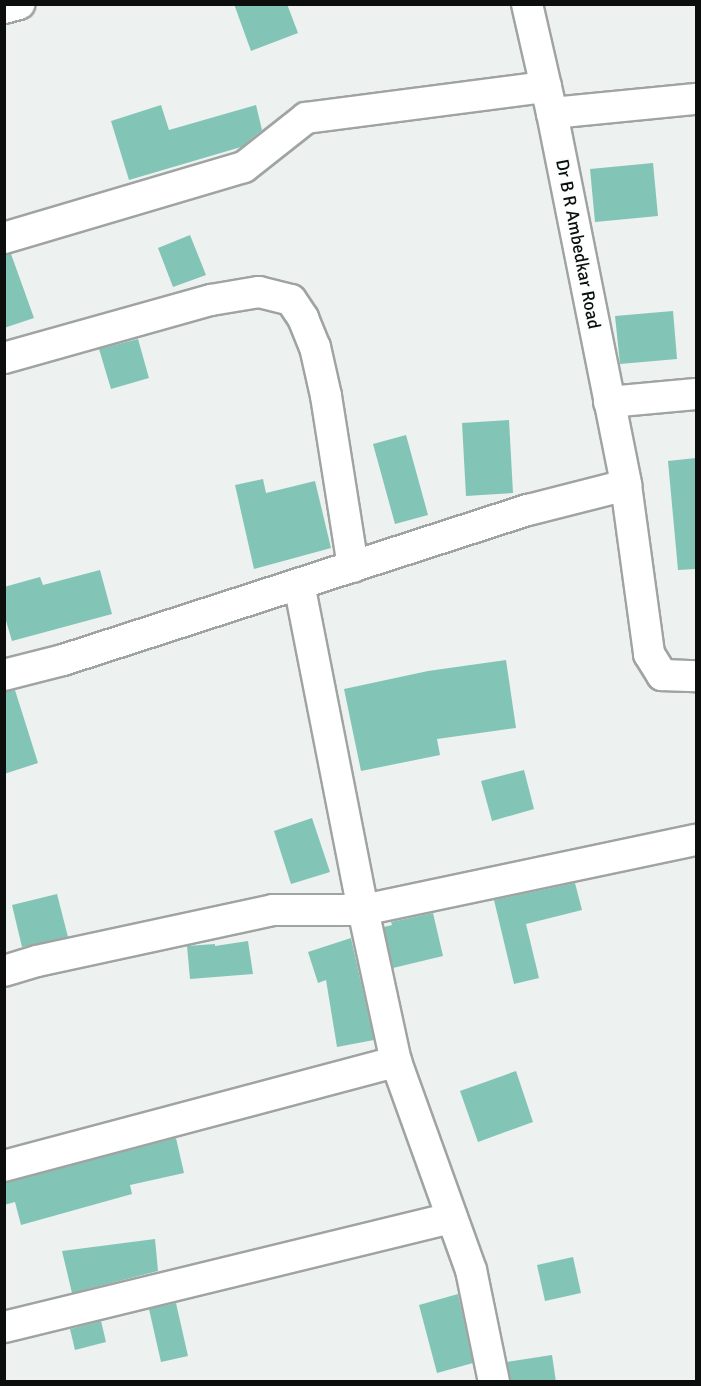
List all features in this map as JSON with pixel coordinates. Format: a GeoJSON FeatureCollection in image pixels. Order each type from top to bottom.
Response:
{"type":"FeatureCollection","features":[{"type":"Feature","properties":{"kind":"street"},"geometry":{"type":"LineString","coordinates":[[4,8],[19,4]]}},
{"type":"Feature","properties":{"kind":"street","name":"Dr B R Ambedkar Road"},"geometry":{"type":"LineString","coordinates":[[526,4],[549,100],[626,485],[648,654],[662,675],[696,676]]}},
{"type":"Feature","properties":{"kind":"street"},"geometry":{"type":"LineString","coordinates":[[4,238],[244,167],[306,118],[549,100],[696,99]]}},
{"type":"Feature","properties":{"kind":"street"},"geometry":{"type":"LineString","coordinates":[[4,358],[211,300],[259,292],[291,300],[303,318],[315,347],[326,396],[352,567]]}},
{"type":"Feature","properties":{"kind":"street"},"geometry":{"type":"LineString","coordinates":[[609,402],[696,394]]}},
{"type":"Feature","properties":{"kind":"street"},"geometry":{"type":"LineString","coordinates":[[4,675],[63,660],[528,510],[626,485]]}},
{"type":"Feature","properties":{"kind":"street"},"geometry":{"type":"LineString","coordinates":[[299,584],[363,910],[396,1062],[471,1270],[494,1382]]}},
{"type":"Feature","properties":{"kind":"street"},"geometry":{"type":"LineString","coordinates":[[4,970],[273,910],[363,910],[696,840]]}},
{"type":"Feature","properties":{"kind":"street"},"geometry":{"type":"LineString","coordinates":[[4,1166],[396,1062]]}},
{"type":"Feature","properties":{"kind":"street"},"geometry":{"type":"LineString","coordinates":[[4,1327],[452,1218]]}},
{"type":"Feature","properties":{"kind":"building"},"geometry":{"type":"Polygon","coordinates":[[[234,4],[287,4],[298,33],[251,51],[234,4]]]}},
{"type":"Feature","properties":{"kind":"building"},"geometry":{"type":"Polygon","coordinates":[[[161,105],[169,130],[256,105],[262,130],[241,147],[129,180],[111,121],[161,105]]]}},
{"type":"Feature","properties":{"kind":"building"},"geometry":{"type":"Polygon","coordinates":[[[653,163],[658,216],[595,222],[590,169],[653,163]]]}},
{"type":"Feature","properties":{"kind":"building"},"geometry":{"type":"Polygon","coordinates":[[[190,235],[206,275],[173,287],[158,248],[190,235]]]}},
{"type":"Feature","properties":{"kind":"building"},"geometry":{"type":"Polygon","coordinates":[[[11,254],[34,318],[4,328],[4,255],[11,254]]]}},
{"type":"Feature","properties":{"kind":"building"},"geometry":{"type":"Polygon","coordinates":[[[673,311],[677,359],[620,364],[615,316],[673,311]]]}},
{"type":"Feature","properties":{"kind":"building"},"geometry":{"type":"Polygon","coordinates":[[[138,339],[149,378],[111,389],[99,349],[138,339]]]}},
{"type":"Feature","properties":{"kind":"building"},"geometry":{"type":"Polygon","coordinates":[[[509,420],[513,493],[466,496],[462,423],[509,420]]]}},
{"type":"Feature","properties":{"kind":"building"},"geometry":{"type":"Polygon","coordinates":[[[406,435],[428,515],[395,524],[373,444],[406,435]]]}},
{"type":"Feature","properties":{"kind":"building"},"geometry":{"type":"Polygon","coordinates":[[[696,458],[696,569],[678,570],[668,461],[696,458]]]}},
{"type":"Feature","properties":{"kind":"building"},"geometry":{"type":"Polygon","coordinates":[[[263,479],[266,493],[315,481],[331,548],[254,569],[235,485],[263,479]]]}},
{"type":"Feature","properties":{"kind":"building"},"geometry":{"type":"Polygon","coordinates":[[[100,570],[112,614],[12,641],[4,614],[4,587],[40,577],[43,585],[100,570]]]}},
{"type":"Feature","properties":{"kind":"building"},"geometry":{"type":"Polygon","coordinates":[[[506,660],[516,728],[437,739],[440,755],[361,771],[344,689],[428,671],[506,660]]]}},
{"type":"Feature","properties":{"kind":"building"},"geometry":{"type":"Polygon","coordinates":[[[15,690],[38,763],[4,774],[4,692],[15,690]]]}},
{"type":"Feature","properties":{"kind":"building"},"geometry":{"type":"Polygon","coordinates":[[[524,770],[534,809],[492,821],[481,781],[524,770]]]}},
{"type":"Feature","properties":{"kind":"building"},"geometry":{"type":"Polygon","coordinates":[[[312,818],[330,872],[291,884],[274,831],[312,818]]]}},
{"type":"Feature","properties":{"kind":"building"},"geometry":{"type":"Polygon","coordinates":[[[575,883],[582,910],[526,924],[539,978],[514,984],[494,900],[575,883]]]}},
{"type":"Feature","properties":{"kind":"building"},"geometry":{"type":"Polygon","coordinates":[[[57,894],[68,937],[22,947],[12,905],[57,894]]]}},
{"type":"Feature","properties":{"kind":"building"},"geometry":{"type":"Polygon","coordinates":[[[433,913],[443,956],[393,968],[384,927],[392,925],[391,922],[433,913]]]}},
{"type":"Feature","properties":{"kind":"building"},"geometry":{"type":"Polygon","coordinates":[[[351,938],[374,1040],[337,1047],[326,980],[318,983],[308,952],[351,938]]]}},
{"type":"Feature","properties":{"kind":"building"},"geometry":{"type":"Polygon","coordinates":[[[248,941],[253,974],[190,979],[187,946],[215,944],[215,946],[248,941]]]}},
{"type":"Feature","properties":{"kind":"building"},"geometry":{"type":"Polygon","coordinates":[[[516,1071],[533,1122],[478,1142],[460,1091],[516,1071]]]}},
{"type":"Feature","properties":{"kind":"building"},"geometry":{"type":"Polygon","coordinates":[[[176,1138],[184,1173],[130,1185],[132,1194],[21,1225],[15,1202],[4,1205],[4,1183],[176,1138]]]}},
{"type":"Feature","properties":{"kind":"building"},"geometry":{"type":"Polygon","coordinates":[[[155,1239],[158,1271],[72,1293],[62,1251],[155,1239]]]}},
{"type":"Feature","properties":{"kind":"building"},"geometry":{"type":"Polygon","coordinates":[[[573,1257],[581,1293],[545,1301],[537,1265],[573,1257]]]}},
{"type":"Feature","properties":{"kind":"building"},"geometry":{"type":"Polygon","coordinates":[[[458,1294],[473,1363],[437,1373],[419,1305],[458,1294]]]}},
{"type":"Feature","properties":{"kind":"building"},"geometry":{"type":"Polygon","coordinates":[[[176,1303],[188,1356],[161,1362],[149,1309],[176,1303]]]}},
{"type":"Feature","properties":{"kind":"building"},"geometry":{"type":"Polygon","coordinates":[[[101,1321],[106,1342],[75,1350],[70,1329],[101,1321]]]}},
{"type":"Feature","properties":{"kind":"building"},"geometry":{"type":"Polygon","coordinates":[[[552,1355],[556,1382],[511,1382],[507,1362],[552,1355]]]}}]}
